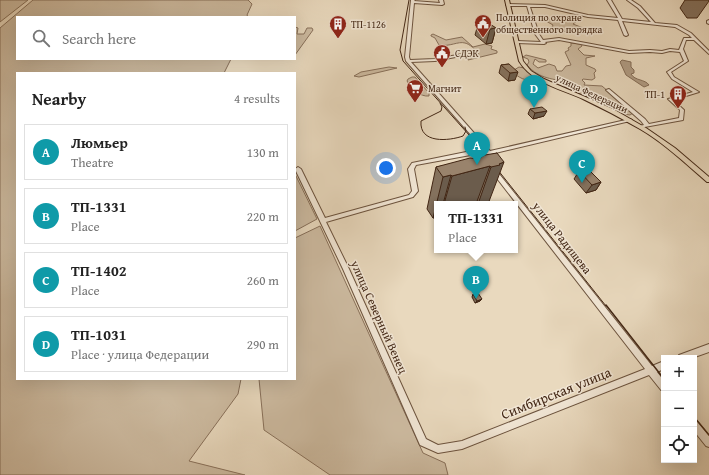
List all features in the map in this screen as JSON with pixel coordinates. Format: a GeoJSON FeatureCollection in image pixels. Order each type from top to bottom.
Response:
{"type":"FeatureCollection","features":[{"type":"Feature","properties":{"kind":"main road","name":"улица Федерации"},"geometry":{"type":"LineString","coordinates":[[507,0],[521,61],[531,73],[644,126],[709,180]]}},
{"type":"Feature","properties":{"kind":"street"},"geometry":{"type":"LineString","coordinates":[[441,0],[442,4],[413,1],[407,57],[408,61],[434,60],[474,53]]}},
{"type":"Feature","properties":{"kind":"street"},"geometry":{"type":"LineString","coordinates":[[609,0],[626,35]]}},
{"type":"Feature","properties":{"kind":"street"},"geometry":{"type":"LineString","coordinates":[[629,0],[642,10],[654,23]]}},
{"type":"Feature","properties":{"kind":"street"},"geometry":{"type":"LineString","coordinates":[[543,1],[545,6]]}},
{"type":"Feature","properties":{"kind":"street"},"geometry":{"type":"LineString","coordinates":[[508,5],[545,6],[578,14],[620,20],[670,24],[682,28],[709,53]]}},
{"type":"Feature","properties":{"kind":"street"},"geometry":{"type":"LineString","coordinates":[[528,6],[537,34],[542,41]]}},
{"type":"Feature","properties":{"kind":"street"},"geometry":{"type":"LineString","coordinates":[[542,41],[559,39],[629,52],[662,52],[670,50],[681,52]]}},
{"type":"Feature","properties":{"kind":"street"},"geometry":{"type":"LineString","coordinates":[[608,90],[643,120],[644,126],[681,120],[682,110],[670,99],[697,92],[673,78],[669,71],[686,61],[681,52],[685,39],[695,39]]}},
{"type":"Feature","properties":{"kind":"street"},"geometry":{"type":"LineString","coordinates":[[517,42],[544,43],[542,41]]}},
{"type":"Feature","properties":{"kind":"street","name":"улица Радищева"},"geometry":{"type":"LineString","coordinates":[[408,61],[489,153],[486,161],[517,201]]}},
{"type":"Feature","properties":{"kind":"street"},"geometry":{"type":"LineString","coordinates":[[323,221],[411,196],[415,191],[411,169],[414,164],[476,152],[489,153],[630,120]]}},
{"type":"Feature","properties":{"kind":"street","name":"улица Северный Венец"},"geometry":{"type":"LineString","coordinates":[[298,169],[423,442],[438,449],[458,446]]}},
{"type":"Feature","properties":{"kind":"street","name":"улица Радищева"},"geometry":{"type":"LineString","coordinates":[[518,202],[661,383]]}},
{"type":"Feature","properties":{"kind":"street"},"geometry":{"type":"LineString","coordinates":[[690,355],[709,348]]}},
{"type":"Feature","properties":{"kind":"street","name":"Симбирская улица"},"geometry":{"type":"LineString","coordinates":[[458,446],[661,366]]}},
{"type":"Feature","properties":{"kind":"street"},"geometry":{"type":"LineString","coordinates":[[696,427],[709,443]]}},
{"type":"Feature","properties":{"kind":"shaded area"},"geometry":{"type":"Polygon","coordinates":[[[0,0],[28,0],[0,22],[0,0]]]}},
{"type":"Feature","properties":{"kind":"shaded area"},"geometry":{"type":"Polygon","coordinates":[[[33,0],[248,0],[252,4],[248,16],[16,16],[16,60],[230,60],[224,72],[16,72],[16,380],[241,380],[238,394],[189,461],[245,475],[0,475],[0,28],[33,0]]]}},
{"type":"Feature","properties":{"kind":"shaded area"},"geometry":{"type":"Polygon","coordinates":[[[554,17],[558,18],[555,20],[559,21],[569,19],[577,21],[573,24],[583,28],[578,28],[578,30],[586,33],[558,31],[557,34],[549,32],[553,30],[553,25],[546,21],[554,17]]]}},
{"type":"Feature","properties":{"kind":"shaded area"},"geometry":{"type":"Polygon","coordinates":[[[296,27],[298,28],[297,34],[304,34],[307,28],[312,28],[313,30],[296,54],[296,27]]]}},
{"type":"Feature","properties":{"kind":"shaded area"},"geometry":{"type":"Polygon","coordinates":[[[433,34],[446,40],[462,37],[473,47],[485,44],[492,46],[491,49],[497,51],[497,53],[468,60],[467,56],[479,53],[465,43],[439,45],[435,38],[431,36],[433,34]]]}},
{"type":"Feature","properties":{"kind":"shaded area"},"geometry":{"type":"Polygon","coordinates":[[[571,43],[581,44],[582,46],[578,49],[584,55],[595,56],[586,58],[586,65],[595,69],[595,78],[592,80],[583,79],[582,80],[585,83],[584,85],[602,86],[633,113],[630,115],[623,114],[564,87],[570,86],[570,83],[542,76],[527,65],[529,62],[528,59],[523,57],[526,55],[546,60],[546,62],[539,62],[535,59],[533,64],[538,68],[549,64],[555,66],[557,71],[562,71],[566,66],[571,65],[565,52],[569,50],[568,48],[571,46],[571,43]]]}},
{"type":"Feature","properties":{"kind":"shaded area"},"geometry":{"type":"Polygon","coordinates":[[[622,60],[631,62],[631,67],[634,70],[634,73],[631,74],[635,78],[649,85],[644,87],[626,75],[620,62],[622,60]]]}},
{"type":"Feature","properties":{"kind":"shaded area"},"geometry":{"type":"Polygon","coordinates":[[[389,67],[397,68],[359,77],[354,76],[361,72],[389,67]]]}},
{"type":"Feature","properties":{"kind":"shaded area"},"geometry":{"type":"Polygon","coordinates":[[[519,67],[524,68],[537,79],[528,80],[517,76],[514,70],[519,67]]]}},
{"type":"Feature","properties":{"kind":"shaded area"},"geometry":{"type":"Polygon","coordinates":[[[412,77],[415,77],[429,93],[429,96],[419,94],[411,87],[407,81],[412,77]]]}},
{"type":"Feature","properties":{"kind":"shaded area"},"geometry":{"type":"Polygon","coordinates":[[[296,176],[317,219],[296,230],[296,176]]]}},
{"type":"Feature","properties":{"kind":"shaded area"},"geometry":{"type":"Polygon","coordinates":[[[320,226],[423,453],[445,463],[448,475],[330,475],[264,430],[259,380],[296,380],[296,238],[320,226]]]}},
{"type":"Feature","properties":{"kind":"building"},"geometry":{"type":"Polygon","coordinates":[[[484,20],[496,28],[490,29],[479,21],[484,20]]]}},
{"type":"Feature","properties":{"kind":"building"},"geometry":{"type":"Polygon","coordinates":[[[509,64],[518,72],[510,73],[501,65],[509,64]]]}},
{"type":"Feature","properties":{"kind":"building"},"geometry":{"type":"Polygon","coordinates":[[[542,107],[547,111],[535,113],[530,109],[542,107]]]}},
{"type":"Feature","properties":{"kind":"building"},"geometry":{"type":"Polygon","coordinates":[[[497,153],[504,162],[499,164],[500,165],[443,177],[436,167],[470,158],[480,159],[485,155],[497,153]]]}},
{"type":"Feature","properties":{"kind":"building"},"geometry":{"type":"Polygon","coordinates":[[[588,169],[601,182],[592,185],[579,171],[588,169]]]}},
{"type":"Feature","properties":{"kind":"building"},"geometry":{"type":"Polygon","coordinates":[[[478,293],[482,299],[477,301],[473,294],[478,293]]]}},
{"type":"Feature","properties":{"kind":"tram line"},"geometry":{"type":"LineString","coordinates":[[409,0],[400,50],[403,61],[466,131]]}},
{"type":"Feature","properties":{"kind":"tram line"},"geometry":{"type":"LineString","coordinates":[[440,103],[442,107],[441,111],[421,121],[425,134],[430,137],[443,140],[463,136],[466,131]]}},
{"type":"Feature","properties":{"kind":"tram line"},"geometry":{"type":"LineString","coordinates":[[465,127],[466,131]]}},
{"type":"Feature","properties":{"kind":"tram line"},"geometry":{"type":"LineString","coordinates":[[466,131],[606,306]]}},
{"type":"Feature","properties":{"kind":"tram line"},"geometry":{"type":"LineString","coordinates":[[606,305],[661,375]]}},
{"type":"Feature","properties":{"kind":"tram line"},"geometry":{"type":"LineString","coordinates":[[697,421],[709,435]]}},
{"type":"Feature","properties":{"kind":"place","name":"Полиция по охране общественного порядка"},"geometry":{"type":"Point","coordinates":[483,38]}},
{"type":"Feature","properties":{"kind":"place","name":"ТП-1126"},"geometry":{"type":"Point","coordinates":[338,39]}},
{"type":"Feature","properties":{"kind":"place","name":"СДЭК"},"geometry":{"type":"Point","coordinates":[442,68]}},
{"type":"Feature","properties":{"kind":"place","name":"Магнит"},"geometry":{"type":"Point","coordinates":[415,103]}},
{"type":"Feature","properties":{"kind":"place","name":"ТП-1031"},"geometry":{"type":"Point","coordinates":[534,108]}},
{"type":"Feature","properties":{"kind":"place","name":"ТП-1"},"geometry":{"type":"Point","coordinates":[678,109]}},
{"type":"Feature","properties":{"kind":"place","name":"Люмьер"},"geometry":{"type":"Point","coordinates":[477,165]}},
{"type":"Feature","properties":{"kind":"place","name":"ТП-1402"},"geometry":{"type":"Point","coordinates":[582,183]}},
{"type":"Feature","properties":{"kind":"place","name":"ТП-1331"},"geometry":{"type":"Point","coordinates":[476,299]}}]}
